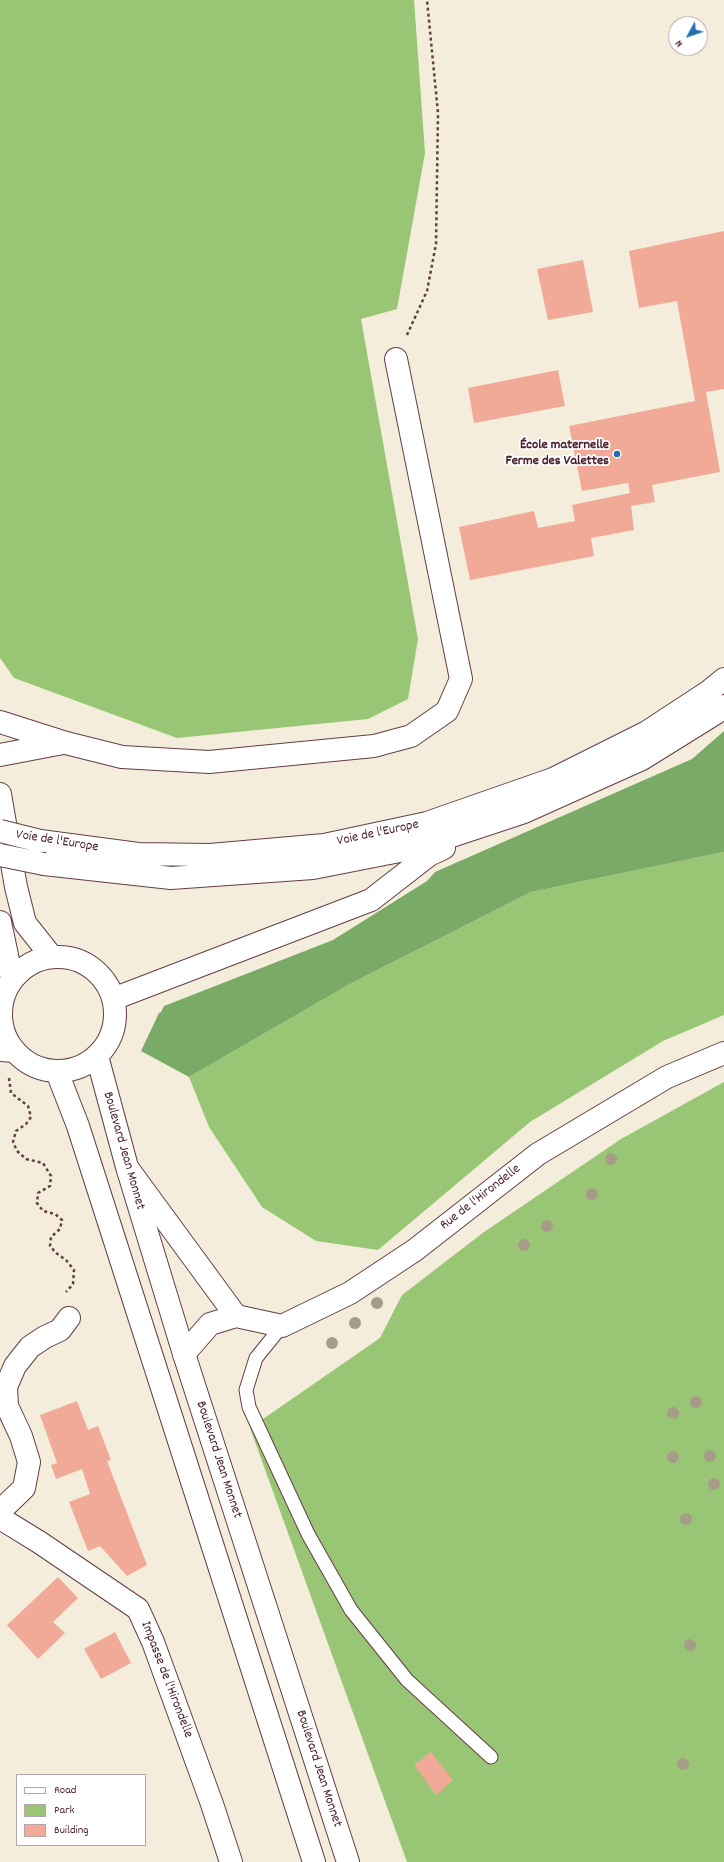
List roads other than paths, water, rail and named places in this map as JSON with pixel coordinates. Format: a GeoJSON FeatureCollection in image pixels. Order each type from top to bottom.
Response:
{"type":"FeatureCollection","features":[{"type":"Feature","properties":{"kind":"main road"},"geometry":{"type":"LineString","coordinates":[[0,722],[66,743],[122,757],[209,762],[374,746],[411,736],[447,711],[461,680],[396,359]]}},
{"type":"Feature","properties":{"kind":"main road","name":"Voie de l'Europe"},"geometry":{"type":"LineString","coordinates":[[0,831],[40,841],[138,854],[210,855],[324,845],[427,823],[553,779],[647,732],[708,692],[724,679]]}},
{"type":"Feature","properties":{"kind":"main road","name":"Voie de l'Europe"},"geometry":{"type":"LineString","coordinates":[[0,855],[44,864],[171,878],[313,868],[415,848],[524,812],[642,759],[716,713],[724,706]]}},
{"type":"Feature","properties":{"kind":"main road"},"geometry":{"type":"LineString","coordinates":[[0,755],[66,743]]}},
{"type":"Feature","properties":{"kind":"main road"},"geometry":{"type":"LineString","coordinates":[[0,794],[16,887],[26,923],[52,957]]}},
{"type":"Feature","properties":{"kind":"main road"},"geometry":{"type":"LineString","coordinates":[[114,999],[370,900],[429,855],[524,812]]}},
{"type":"Feature","properties":{"kind":"main road"},"geometry":{"type":"LineString","coordinates":[[0,922],[3,997],[1,1024],[6,1038],[7,1051],[41,1069],[57,1072],[73,1070],[88,1064],[111,1038],[116,1019],[114,999],[107,984],[97,972],[84,963],[68,958],[52,957],[38,960],[25,967],[3,997]]}},
{"type":"Feature","properties":{"kind":"main road","name":"Rue de l'Hirondelle"},"geometry":{"type":"LineString","coordinates":[[282,1326],[350,1293],[402,1258],[538,1154],[667,1077],[724,1053]]}},
{"type":"Feature","properties":{"kind":"main road","name":"Boulevard Jean Monnet"},"geometry":{"type":"LineString","coordinates":[[96,1056],[126,1167],[184,1354],[348,1862]]}},
{"type":"Feature","properties":{"kind":"main road"},"geometry":{"type":"LineString","coordinates":[[57,1072],[78,1126],[314,1862]]}},
{"type":"Feature","properties":{"kind":"main road"},"geometry":{"type":"LineString","coordinates":[[126,1167],[236,1316]]}},
{"type":"Feature","properties":{"kind":"main road"},"geometry":{"type":"LineString","coordinates":[[184,1354],[210,1324],[236,1316],[282,1326]]}},
{"type":"Feature","properties":{"kind":"main road"},"geometry":{"type":"LineString","coordinates":[[0,1511],[24,1488],[29,1462],[21,1436],[7,1406],[6,1387],[15,1366],[30,1347],[45,1337],[60,1330],[69,1318]]}},
{"type":"Feature","properties":{"kind":"main road","name":"Impasse de l'Hirondelle"},"geometry":{"type":"LineString","coordinates":[[0,1518],[138,1608],[153,1642],[212,1804],[231,1862]]}},
{"type":"Feature","properties":{"kind":"lane"},"geometry":{"type":"LineString","coordinates":[[282,1326],[256,1358],[246,1390],[249,1407],[308,1534],[350,1610],[407,1680],[491,1757]]}},
{"type":"Feature","properties":{"kind":"place","name":"École maternelle Ferme des Valettes"},"geometry":{"type":"Point","coordinates":[617,454]}}]}
